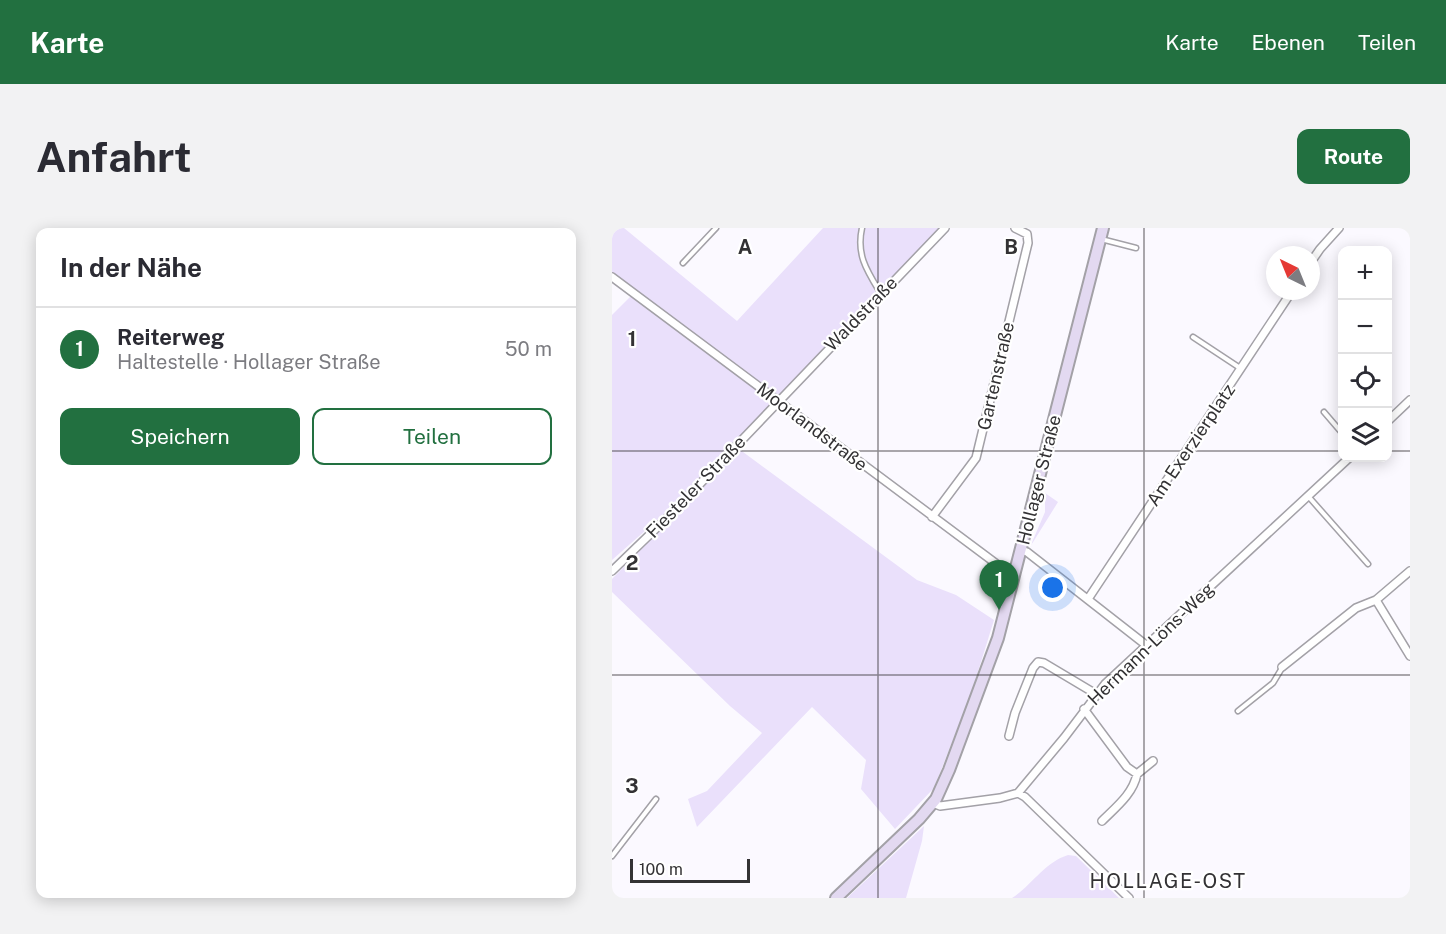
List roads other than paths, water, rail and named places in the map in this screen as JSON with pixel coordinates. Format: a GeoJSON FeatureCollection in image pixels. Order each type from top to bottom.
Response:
{"type":"FeatureCollection","features":[{"type":"Feature","properties":{"kind":"main road","name":"Hollager Straße"},"geometry":{"type":"LineString","coordinates":[[836,898],[919,819],[933,803],[949,770],[994,648],[1101,234]]}},
{"type":"Feature","properties":{"kind":"street","name":"Waldstraße"},"geometry":{"type":"LineString","coordinates":[[778,401],[945,228]]}},
{"type":"Feature","properties":{"kind":"street","name":"Gartenstraße"},"geometry":{"type":"LineString","coordinates":[[932,517],[976,458],[1030,233],[1015,228]]}},
{"type":"Feature","properties":{"kind":"street"},"geometry":{"type":"LineString","coordinates":[[1320,249],[1340,228]]}},
{"type":"Feature","properties":{"kind":"street","name":"Moorlandstraße"},"geometry":{"type":"LineString","coordinates":[[612,277],[932,517],[1002,568],[1015,573]]}},
{"type":"Feature","properties":{"kind":"street","name":"Am Exerzierplatz"},"geometry":{"type":"LineString","coordinates":[[1088,599],[1287,300]]}},
{"type":"Feature","properties":{"kind":"street"},"geometry":{"type":"LineString","coordinates":[[1392,417],[1410,400]]}},
{"type":"Feature","properties":{"kind":"street","name":"Fiesteler Straße"},"geometry":{"type":"LineString","coordinates":[[612,570],[672,513],[778,401]]}},
{"type":"Feature","properties":{"kind":"street","name":"Hermann-Löns-Weg"},"geometry":{"type":"LineString","coordinates":[[1018,793],[1064,738],[1096,694],[1345,462]]}},
{"type":"Feature","properties":{"kind":"street"},"geometry":{"type":"LineString","coordinates":[[1021,550],[1027,552],[1146,645]]}},
{"type":"Feature","properties":{"kind":"street"},"geometry":{"type":"LineString","coordinates":[[1282,667],[1356,608],[1376,600],[1410,571]]}},
{"type":"Feature","properties":{"kind":"street"},"geometry":{"type":"LineString","coordinates":[[1376,600],[1410,656]]}},
{"type":"Feature","properties":{"kind":"street"},"geometry":{"type":"LineString","coordinates":[[1009,735],[1015,713],[1033,668],[1038,662],[1044,663],[1096,694]]}},
{"type":"Feature","properties":{"kind":"street"},"geometry":{"type":"LineString","coordinates":[[1084,709],[1127,768],[1137,774]]}},
{"type":"Feature","properties":{"kind":"street"},"geometry":{"type":"LineString","coordinates":[[1102,821],[1130,792],[1137,774],[1153,761]]}},
{"type":"Feature","properties":{"kind":"street"},"geometry":{"type":"LineString","coordinates":[[933,803],[940,806],[1000,798],[1018,793],[1025,796],[1129,898]]}},
{"type":"Feature","properties":{"kind":"lane"},"geometry":{"type":"LineString","coordinates":[[682,263],[716,228]]}},
{"type":"Feature","properties":{"kind":"lane"},"geometry":{"type":"LineString","coordinates":[[862,228],[860,250],[866,269],[881,294]]}},
{"type":"Feature","properties":{"kind":"lane"},"geometry":{"type":"LineString","coordinates":[[1101,234],[1136,248]]}},
{"type":"Feature","properties":{"kind":"lane"},"geometry":{"type":"LineString","coordinates":[[1193,337],[1241,369]]}},
{"type":"Feature","properties":{"kind":"lane"},"geometry":{"type":"LineString","coordinates":[[1324,412],[1338,428]]}},
{"type":"Feature","properties":{"kind":"lane"},"geometry":{"type":"LineString","coordinates":[[1308,496],[1368,564]]}},
{"type":"Feature","properties":{"kind":"lane"},"geometry":{"type":"LineString","coordinates":[[1238,711],[1273,683],[1282,667]]}},
{"type":"Feature","properties":{"kind":"lane"},"geometry":{"type":"LineString","coordinates":[[612,855],[656,799]]}},
{"type":"Feature","properties":{"kind":"place","name":"Reiterweg"},"geometry":{"type":"Point","coordinates":[999,610]}},
{"type":"Feature","properties":{"kind":"district","name":"HOLLAGE-OST"},"geometry":{"type":"Point","coordinates":[1168,881]}}]}
